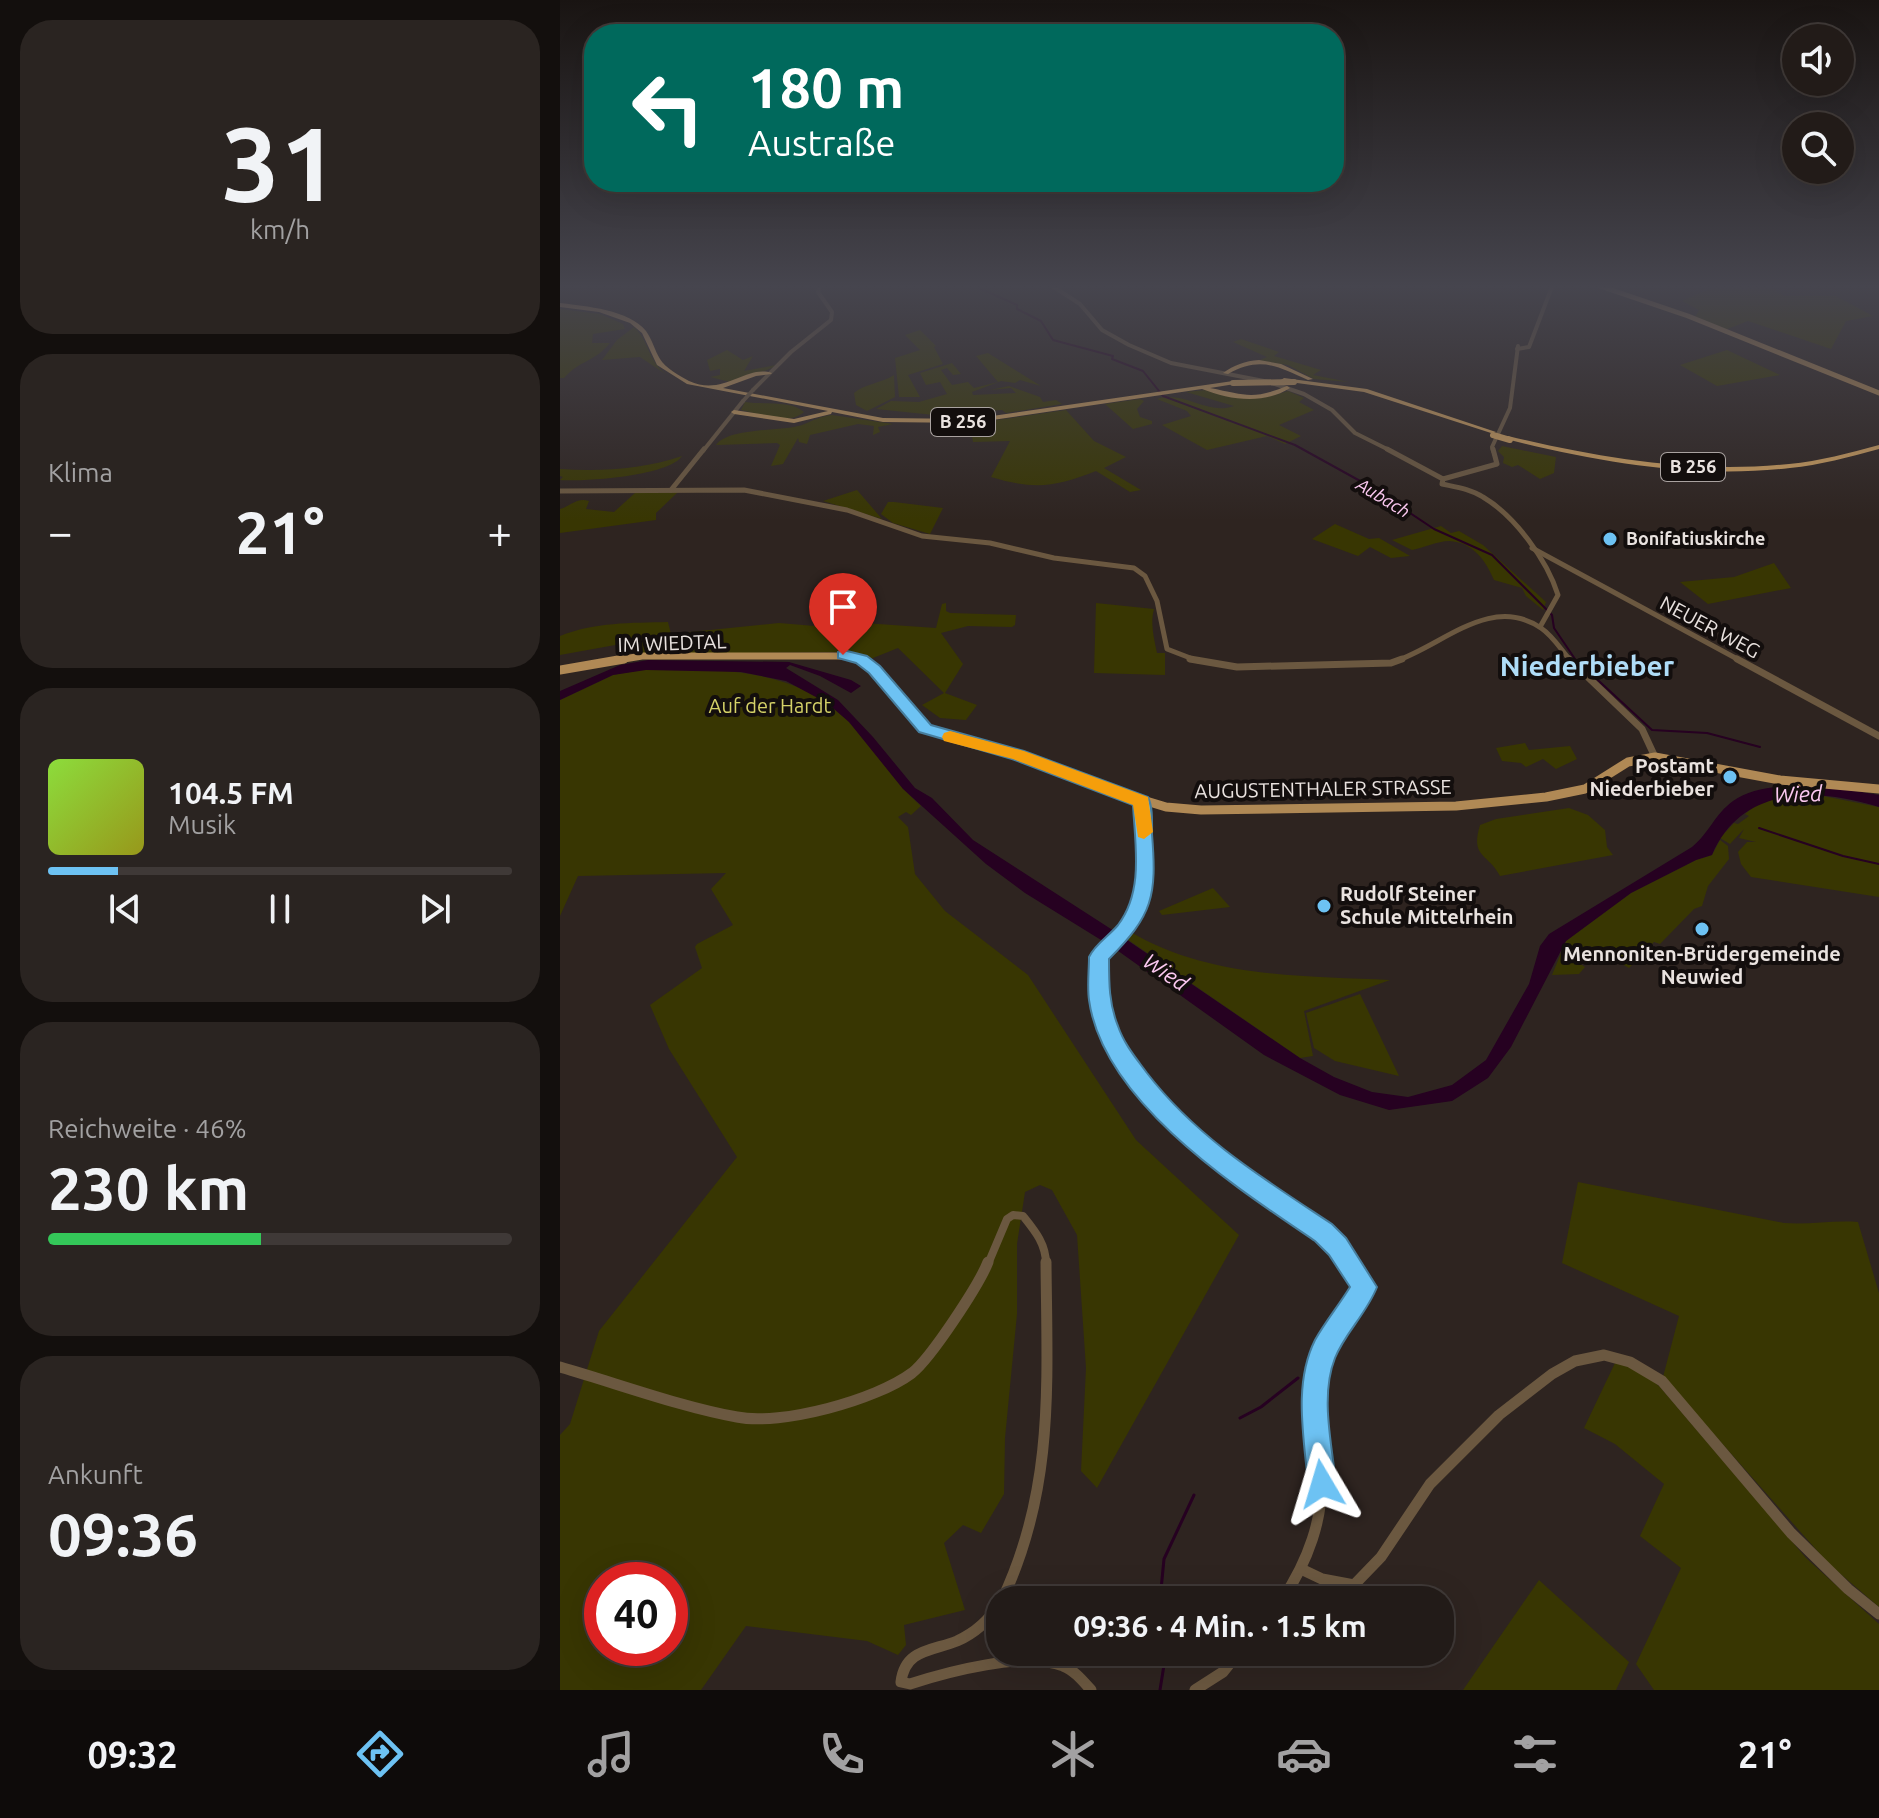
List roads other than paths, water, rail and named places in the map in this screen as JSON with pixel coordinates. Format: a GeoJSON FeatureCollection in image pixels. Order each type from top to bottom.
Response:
{"type":"FeatureCollection","features":[{"type":"Feature","properties":{"kind":"highway","name":"B 256"},"geometry":{"type":"LineString","coordinates":[[658,363],[678,378],[708,389],[851,415]]}},
{"type":"Feature","properties":{"kind":"highway","name":"B 256"},"geometry":{"type":"LineString","coordinates":[[665,363],[689,380],[743,397],[912,420],[973,419],[1233,382],[1284,380],[1328,384],[1390,397],[1493,434]]}},
{"type":"Feature","properties":{"kind":"highway"},"geometry":{"type":"LineString","coordinates":[[1226,373],[1266,363]]}},
{"type":"Feature","properties":{"kind":"highway"},"geometry":{"type":"LineString","coordinates":[[1274,363],[1328,384]]}},
{"type":"Feature","properties":{"kind":"highway"},"geometry":{"type":"LineString","coordinates":[[1237,368],[1241,376]]}},
{"type":"Feature","properties":{"kind":"highway"},"geometry":{"type":"LineString","coordinates":[[1284,380],[1296,375],[1296,370]]}},
{"type":"Feature","properties":{"kind":"highway"},"geometry":{"type":"LineString","coordinates":[[713,387],[739,382],[751,374],[769,373]]}},
{"type":"Feature","properties":{"kind":"highway"},"geometry":{"type":"LineString","coordinates":[[739,382],[737,387],[743,397]]}},
{"type":"Feature","properties":{"kind":"highway"},"geometry":{"type":"LineString","coordinates":[[1225,395],[1223,389],[1233,382]]}},
{"type":"Feature","properties":{"kind":"highway","name":"B 256"},"geometry":{"type":"LineString","coordinates":[[1233,382],[1294,382],[1370,394],[1509,439],[1613,462],[1725,471],[1819,465],[1879,448]]}},
{"type":"Feature","properties":{"kind":"highway"},"geometry":{"type":"LineString","coordinates":[[1269,382],[1276,392]]}},
{"type":"Feature","properties":{"kind":"highway"},"geometry":{"type":"LineString","coordinates":[[1186,388],[1210,389],[1252,399],[1287,388]]}},
{"type":"Feature","properties":{"kind":"highway"},"geometry":{"type":"LineString","coordinates":[[734,412],[785,420],[803,415],[806,411],[800,406]]}},
{"type":"Feature","properties":{"kind":"highway","name":"B 256"},"geometry":{"type":"LineString","coordinates":[[785,420],[802,420],[829,413],[935,423],[1035,411]]}},
{"type":"Feature","properties":{"kind":"main road"},"geometry":{"type":"LineString","coordinates":[[1804,363],[1879,393]]}},
{"type":"Feature","properties":{"kind":"main road","name":"IM WIEDTAL"},"geometry":{"type":"LineString","coordinates":[[560,670],[642,656],[739,656]]}},
{"type":"Feature","properties":{"kind":"main road","name":"AUGUSTENTHALER STRASSE"},"geometry":{"type":"LineString","coordinates":[[739,656],[853,656],[875,669],[925,729],[1018,755],[1141,801],[1201,810],[1456,806],[1546,797],[1585,789],[1628,762],[1655,757]]}},
{"type":"Feature","properties":{"kind":"main road"},"geometry":{"type":"LineString","coordinates":[[1655,757],[1780,780],[1879,789]]}},
{"type":"Feature","properties":{"kind":"street"},"geometry":{"type":"LineString","coordinates":[[671,490],[743,397],[781,363]]}},
{"type":"Feature","properties":{"kind":"street"},"geometry":{"type":"LineString","coordinates":[[1175,363],[1269,382],[1320,402],[1355,433],[1443,479],[1442,484],[1497,464],[1492,447],[1510,408],[1516,363]]}},
{"type":"Feature","properties":{"kind":"street"},"geometry":{"type":"LineString","coordinates":[[1452,482],[1488,499],[1555,582],[1558,595],[1540,627]]}},
{"type":"Feature","properties":{"kind":"street"},"geometry":{"type":"LineString","coordinates":[[560,491],[753,492],[847,510],[922,536],[990,543],[1068,560],[1134,568],[1145,576],[1157,601],[1169,651],[1204,662],[1237,667],[1391,663],[1420,653],[1463,627],[1501,615],[1521,617],[1540,627],[1574,665],[1642,729],[1655,757]]}},
{"type":"Feature","properties":{"kind":"street","name":"NEUER WEG"},"geometry":{"type":"LineString","coordinates":[[1527,544],[1879,736]]}},
{"type":"Feature","properties":{"kind":"street"},"geometry":{"type":"LineString","coordinates":[[1141,801],[1146,870],[1141,906],[1124,932],[1099,957],[1100,1000],[1108,1030],[1149,1095],[1193,1141],[1323,1232],[1365,1287],[1325,1350],[1318,1371],[1315,1409],[1322,1498],[1320,1514],[1301,1569],[1291,1586]]}},
{"type":"Feature","properties":{"kind":"street"},"geometry":{"type":"LineString","coordinates":[[560,1367],[739,1418],[782,1417],[864,1399],[904,1379],[931,1351],[980,1278],[1007,1219],[1013,1215],[1023,1216],[1039,1237],[1046,1254],[1043,1450],[1028,1535],[1007,1586]]}},
{"type":"Feature","properties":{"kind":"street"},"geometry":{"type":"LineString","coordinates":[[1301,1569],[1322,1579],[1354,1585],[1367,1575],[1416,1500],[1458,1453],[1548,1377],[1575,1360],[1597,1354],[1638,1364],[1662,1381],[1806,1549],[1850,1592],[1879,1614]]}},
{"type":"Feature","properties":{"kind":"street"},"geometry":{"type":"LineString","coordinates":[[986,1620],[969,1634],[915,1652],[905,1663],[901,1682],[910,1684],[973,1668],[999,1666]]}},
{"type":"Feature","properties":{"kind":"street"},"geometry":{"type":"LineString","coordinates":[[1062,1666],[1091,1690]]}},
{"type":"Feature","properties":{"kind":"street"},"geometry":{"type":"LineString","coordinates":[[1195,1690],[1228,1666]]}},
{"type":"Feature","properties":{"kind":"water"},"geometry":{"type":"Polygon","coordinates":[[[648,660],[789,662],[851,680],[861,686],[851,693],[820,676],[790,665],[786,668],[838,700],[915,788],[932,798],[973,840],[1111,929],[1300,1058],[1334,1077],[1372,1092],[1408,1097],[1452,1085],[1486,1060],[1529,984],[1540,946],[1549,934],[1692,847],[1733,801],[1765,789],[1804,786],[1879,795],[1879,807],[1806,795],[1761,804],[1742,815],[1725,832],[1712,855],[1631,893],[1566,941],[1511,1047],[1488,1078],[1452,1101],[1389,1110],[1340,1095],[1264,1055],[1114,948],[1025,893],[986,864],[903,789],[849,722],[827,703],[786,681],[741,672],[646,670],[613,675],[560,700],[560,691],[620,665],[648,660]]]}},
{"type":"Feature","properties":{"kind":"waterway","name":"Aubach"},"geometry":{"type":"LineString","coordinates":[[1122,363],[1143,371],[1163,396],[1295,445],[1371,487],[1434,529],[1492,555],[1552,615],[1554,628],[1575,659],[1652,730],[1707,733],[1760,747]]}},
{"type":"Feature","properties":{"kind":"waterway","name":"Wied"},"geometry":{"type":"LineString","coordinates":[[1759,828],[1843,856],[1879,864]]}},
{"type":"Feature","properties":{"kind":"waterway"},"geometry":{"type":"LineString","coordinates":[[1240,1418],[1261,1407],[1298,1378]]}},
{"type":"Feature","properties":{"kind":"waterway"},"geometry":{"type":"LineString","coordinates":[[1161,1586],[1164,1559],[1194,1495]]}},
{"type":"Feature","properties":{"kind":"waterway"},"geometry":{"type":"LineString","coordinates":[[1160,1690],[1164,1666]]}},
{"type":"Feature","properties":{"kind":"place","name":"Bonifatiuskirche"},"geometry":{"type":"Point","coordinates":[1610,539]}},
{"type":"Feature","properties":{"kind":"place","name":"Postamt Niederbieber"},"geometry":{"type":"Point","coordinates":[1730,777]}},
{"type":"Feature","properties":{"kind":"place","name":"Rudolf Steiner Schule Mittelrhein"},"geometry":{"type":"Point","coordinates":[1324,906]}},
{"type":"Feature","properties":{"kind":"place","name":"Mennoniten-Brüdergemeinde Neuwied"},"geometry":{"type":"Point","coordinates":[1702,929]}},
{"type":"Feature","properties":{"kind":"district","name":"Niederbieber"},"geometry":{"type":"Point","coordinates":[1587,666]}},
{"type":"Feature","properties":{"kind":"park label","name":"Auf der Hardt"},"geometry":{"type":"Point","coordinates":[770,706]}}]}
